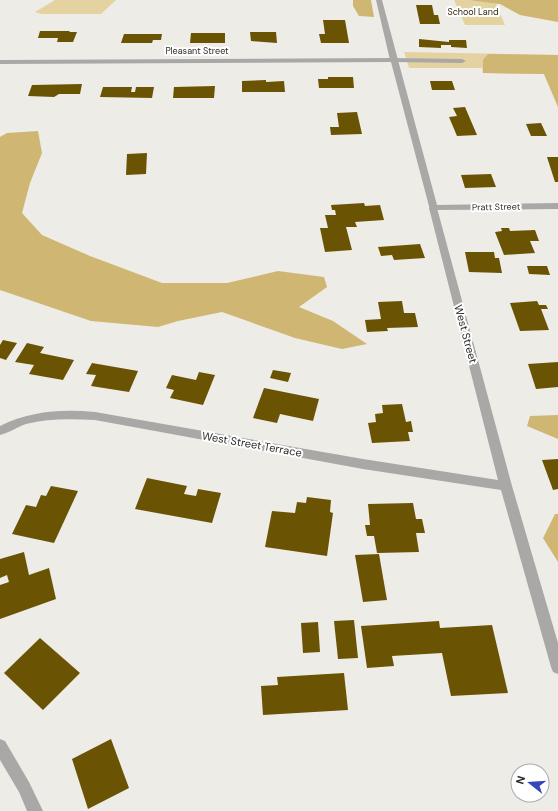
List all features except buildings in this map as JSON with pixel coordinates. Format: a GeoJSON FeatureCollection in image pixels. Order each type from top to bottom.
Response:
{"type":"FeatureCollection","features":[{"type":"Feature","properties":{"kind":"street","name":"West Street"},"geometry":{"type":"LineString","coordinates":[[379,0],[506,486],[558,667]]}},
{"type":"Feature","properties":{"kind":"street","name":"Pleasant Street"},"geometry":{"type":"LineString","coordinates":[[0,62],[462,61]]}},
{"type":"Feature","properties":{"kind":"street","name":"Pratt Street"},"geometry":{"type":"LineString","coordinates":[[433,208],[558,206]]}},
{"type":"Feature","properties":{"kind":"street","name":"West Street Terrace"},"geometry":{"type":"LineString","coordinates":[[0,431],[14,424],[36,417],[60,414],[95,416],[363,464],[506,486]]}},
{"type":"Feature","properties":{"kind":"street"},"geometry":{"type":"LineString","coordinates":[[0,746],[24,787],[35,811]]}},
{"type":"Feature","properties":{"kind":"green space"},"geometry":{"type":"Polygon","coordinates":[[[55,0],[116,0],[101,14],[41,14],[35,12],[55,0]]]}},
{"type":"Feature","properties":{"kind":"green space","name":"School Land"},"geometry":{"type":"Polygon","coordinates":[[[454,0],[558,0],[558,4],[496,4],[505,25],[465,25],[454,0]]]}},
{"type":"Feature","properties":{"kind":"green space"},"geometry":{"type":"Polygon","coordinates":[[[404,52],[558,55],[558,107],[544,74],[483,73],[482,68],[409,68],[404,52]]]}},
{"type":"Feature","properties":{"kind":"shaded area"},"geometry":{"type":"Polygon","coordinates":[[[353,0],[371,0],[374,17],[359,16],[353,6],[353,0]]]}},
{"type":"Feature","properties":{"kind":"shaded area"},"geometry":{"type":"Polygon","coordinates":[[[469,0],[558,0],[558,22],[520,15],[500,4],[469,0]]]}},
{"type":"Feature","properties":{"kind":"shaded area"},"geometry":{"type":"Polygon","coordinates":[[[488,54],[558,55],[558,107],[544,74],[483,73],[483,60],[488,54]]]}},
{"type":"Feature","properties":{"kind":"shaded area"},"geometry":{"type":"Polygon","coordinates":[[[38,131],[42,153],[30,183],[22,213],[42,235],[90,256],[162,283],[227,283],[278,271],[324,277],[327,287],[299,307],[333,321],[367,344],[342,349],[295,338],[222,312],[178,321],[158,327],[91,321],[0,290],[0,137],[7,133],[38,131]]]}},
{"type":"Feature","properties":{"kind":"shaded area"},"geometry":{"type":"Polygon","coordinates":[[[558,415],[558,439],[527,426],[530,416],[558,415]]]}},
{"type":"Feature","properties":{"kind":"shaded area"},"geometry":{"type":"Polygon","coordinates":[[[555,514],[558,514],[558,562],[543,538],[555,514]]]}}]}
